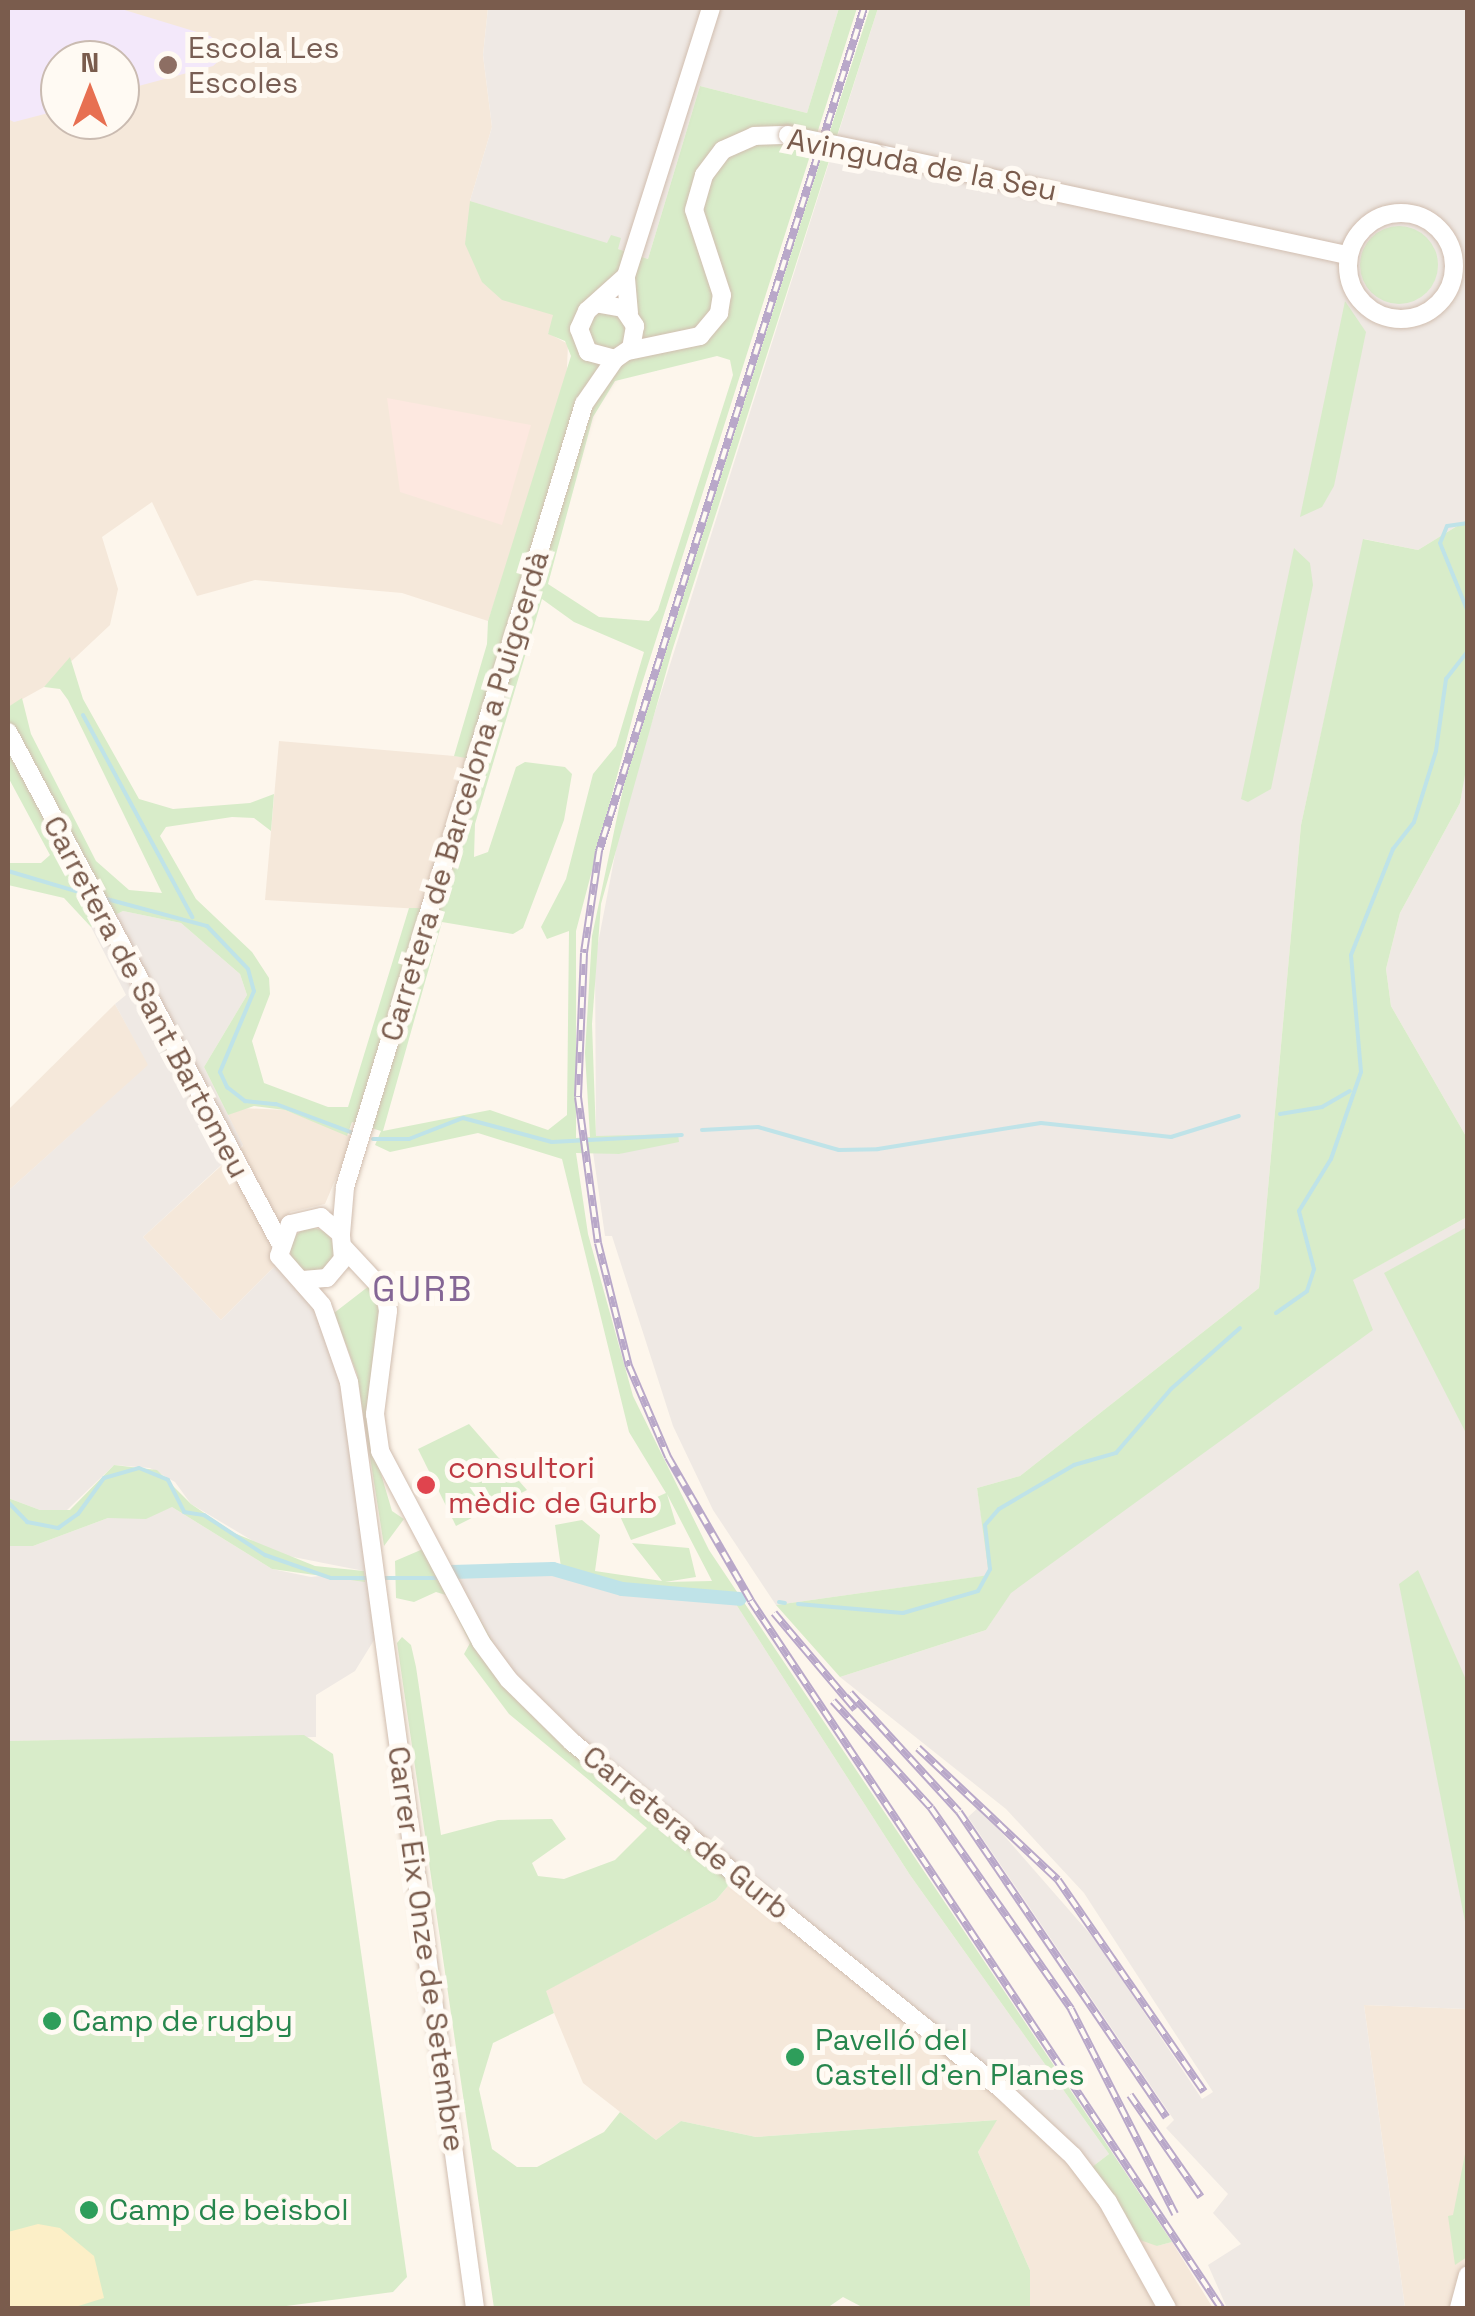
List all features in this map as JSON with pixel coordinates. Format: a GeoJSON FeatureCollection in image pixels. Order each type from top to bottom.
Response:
{"type":"FeatureCollection","features":[{"type":"Feature","properties":{"kind":"street"},"geometry":{"type":"LineString","coordinates":[[676,344],[600,304],[626,276],[710,8]]}},
{"type":"Feature","properties":{"kind":"street","name":"Avinguda de la Seu"},"geometry":{"type":"LineString","coordinates":[[622,355],[700,336],[719,313],[722,296],[694,210],[704,175],[724,150],[754,136],[788,135],[1348,256]]}},
{"type":"Feature","properties":{"kind":"street"},"geometry":{"type":"LineString","coordinates":[[1408,213],[1446,237],[1460,277],[1422,314],[1387,318],[1356,295],[1348,256],[1372,220],[1408,213]]}},
{"type":"Feature","properties":{"kind":"street"},"geometry":{"type":"LineString","coordinates":[[585,349],[622,355],[632,318],[626,276]]}},
{"type":"Feature","properties":{"kind":"street","name":"Carretera de Barcelona a Puigcerdà"},"geometry":{"type":"LineString","coordinates":[[343,1241],[345,1186],[584,404],[585,349],[580,324],[600,304]]}},
{"type":"Feature","properties":{"kind":"street","name":"Carretera de Barcelona a Puigcerdà"},"geometry":{"type":"LineString","coordinates":[[584,404],[622,355]]}},
{"type":"Feature","properties":{"kind":"street","name":"Carretera de Sant Bartomeu"},"geometry":{"type":"LineString","coordinates":[[8,732],[228,1156],[262,1206],[279,1242]]}},
{"type":"Feature","properties":{"kind":"street","name":"Carretera de Barcelona a Puigcerdà"},"geometry":{"type":"LineString","coordinates":[[318,1216],[345,1186]]}},
{"type":"Feature","properties":{"kind":"street","name":"Carretera de Sant Bartomeu"},"geometry":{"type":"LineString","coordinates":[[262,1206],[296,1220]]}},
{"type":"Feature","properties":{"kind":"street"},"geometry":{"type":"LineString","coordinates":[[318,1216],[343,1241],[322,1305],[303,1280],[283,1265],[279,1242],[296,1220],[318,1216]]}},
{"type":"Feature","properties":{"kind":"street","name":"Carretera de Gurb"},"geometry":{"type":"LineString","coordinates":[[343,1241],[385,1292],[388,1311],[374,1430],[445,1575],[509,1680],[557,1728],[1000,2088],[1073,2156],[1108,2202],[1167,2308]]}},
{"type":"Feature","properties":{"kind":"street"},"geometry":{"type":"LineString","coordinates":[[303,1280],[331,1274],[367,1274]]}},
{"type":"Feature","properties":{"kind":"street","name":"Carrer Eix Onze de Setembre"},"geometry":{"type":"LineString","coordinates":[[322,1305],[349,1382],[474,2308]]}},
{"type":"Feature","properties":{"kind":"street"},"geometry":{"type":"LineString","coordinates":[[1460,2308],[1468,2275]]}},
{"type":"Feature","properties":{"kind":"shaded area"},"geometry":{"type":"Polygon","coordinates":[[[8,8],[488,8],[483,55],[492,127],[470,201],[617,249],[548,333],[568,344],[566,390],[488,621],[402,593],[255,580],[197,596],[152,502],[102,537],[118,589],[110,625],[44,687],[8,707],[8,8]]]}},
{"type":"Feature","properties":{"kind":"shaded area","name":"Escola Les Escoles"},"geometry":{"type":"Polygon","coordinates":[[[8,8],[118,8],[210,36],[220,44],[221,59],[213,66],[140,86],[140,40],[40,40],[40,115],[14,122],[8,119],[8,8]]]}},
{"type":"Feature","properties":{"kind":"shaded area"},"geometry":{"type":"Polygon","coordinates":[[[488,8],[839,8],[807,113],[700,86],[648,259],[470,201],[492,127],[483,55],[488,8]]]}},
{"type":"Feature","properties":{"kind":"shaded area"},"geometry":{"type":"Polygon","coordinates":[[[878,8],[1467,8],[1467,520],[1418,550],[1364,539],[1301,825],[1259,1288],[1020,1476],[977,1488],[990,1575],[776,1605],[713,1510],[673,1426],[612,1236],[605,1236],[593,1152],[619,1154],[677,1134],[596,1137],[595,959],[623,813],[878,8]]]}},
{"type":"Feature","properties":{"kind":"shaded area"},"geometry":{"type":"Polygon","coordinates":[[[387,398],[531,425],[502,525],[400,492],[387,398]]]}},
{"type":"Feature","properties":{"kind":"shaded area"},"geometry":{"type":"Polygon","coordinates":[[[279,741],[466,757],[421,909],[265,900],[279,741]]]}},
{"type":"Feature","properties":{"kind":"shaded area"},"geometry":{"type":"Polygon","coordinates":[[[1467,758],[1467,1138],[1391,1006],[1386,969],[1400,913],[1460,803],[1467,758]]]}},
{"type":"Feature","properties":{"kind":"shaded area"},"geometry":{"type":"Polygon","coordinates":[[[123,911],[181,923],[240,974],[247,995],[204,1067],[243,1145],[143,1237],[221,1320],[275,1266],[326,1318],[348,1385],[379,1632],[355,1671],[316,1695],[316,1737],[8,1741],[8,1546],[33,1546],[108,1518],[172,1507],[272,1569],[311,1577],[364,1571],[273,1553],[191,1504],[175,1482],[150,1468],[114,1465],[67,1510],[40,1510],[8,1498],[8,1191],[148,1065],[115,1004],[126,995],[91,927],[123,911]]]}},
{"type":"Feature","properties":{"kind":"shaded area"},"geometry":{"type":"Polygon","coordinates":[[[115,1004],[149,1065],[8,1191],[8,1110],[115,1004]]]}},
{"type":"Feature","properties":{"kind":"shaded area"},"geometry":{"type":"Polygon","coordinates":[[[241,1108],[285,1110],[353,1137],[325,1204],[290,1212],[274,1240],[275,1266],[221,1320],[143,1237],[243,1146],[228,1115],[241,1108]]]}},
{"type":"Feature","properties":{"kind":"shaded area"},"geometry":{"type":"Polygon","coordinates":[[[1467,1217],[1467,2009],[1364,2005],[1405,2308],[1227,2308],[1208,2265],[1241,2244],[1213,2213],[1228,2194],[1166,2128],[1174,2120],[968,1817],[979,1807],[1097,1942],[1202,2099],[1213,2092],[1084,1893],[1006,1809],[840,1677],[986,1630],[1010,1593],[1352,1280],[1467,1217]]]}},
{"type":"Feature","properties":{"kind":"shaded area"},"geometry":{"type":"Polygon","coordinates":[[[553,1572],[585,1585],[732,1598],[910,1875],[1109,2154],[1092,2167],[597,1758],[513,1678],[450,1574],[553,1572]]]}},
{"type":"Feature","properties":{"kind":"shaded area"},"geometry":{"type":"Polygon","coordinates":[[[739,1873],[1024,2104],[1157,2246],[1172,2242],[1213,2308],[1030,2308],[1030,2270],[978,2152],[996,2120],[756,2137],[681,2121],[656,2140],[583,2083],[545,1991],[716,1900],[739,1873]]]}},
{"type":"Feature","properties":{"kind":"shaded area"},"geometry":{"type":"Polygon","coordinates":[[[1364,2005],[1467,2009],[1467,2308],[1405,2308],[1364,2005]]]}},
{"type":"Feature","properties":{"kind":"green space"},"geometry":{"type":"Polygon","coordinates":[[[839,8],[857,8],[639,693],[576,931],[576,1138],[590,1137],[585,1053],[592,936],[624,784],[870,8],[878,8],[672,651],[601,904],[592,1024],[596,1136],[678,1134],[679,1142],[619,1154],[576,1153],[588,1234],[633,1396],[709,1550],[1172,2242],[1157,2246],[1140,2240],[1092,2167],[1109,2154],[910,1875],[732,1598],[623,1591],[553,1572],[459,1573],[458,1567],[517,1563],[561,1567],[555,1525],[582,1520],[600,1535],[595,1571],[662,1581],[632,1543],[689,1548],[696,1577],[665,1582],[712,1581],[667,1494],[676,1524],[631,1540],[619,1514],[666,1493],[629,1432],[562,1159],[478,1133],[390,1152],[375,1145],[381,1131],[352,1122],[347,1136],[285,1110],[254,1106],[228,1115],[204,1067],[247,995],[240,974],[181,923],[123,911],[91,927],[64,898],[8,885],[8,863],[41,863],[50,855],[8,777],[8,707],[22,698],[31,734],[96,861],[129,890],[162,893],[68,700],[60,689],[44,687],[70,657],[83,699],[139,799],[173,809],[250,803],[274,794],[271,831],[254,818],[232,817],[166,827],[160,836],[196,899],[252,952],[269,978],[270,994],[252,1041],[264,1083],[328,1107],[348,1107],[409,908],[421,908],[466,758],[454,756],[487,644],[488,621],[571,356],[565,341],[548,334],[553,315],[502,300],[482,282],[465,244],[470,201],[607,243],[611,235],[621,238],[618,249],[648,259],[700,86],[807,113],[839,8]],[[717,356],[615,381],[593,417],[548,584],[599,617],[649,621],[658,610],[733,375],[730,360],[717,356]],[[542,599],[475,824],[474,857],[488,852],[516,767],[525,762],[565,767],[572,774],[564,820],[523,928],[513,934],[442,922],[383,1131],[490,1110],[548,1130],[567,1115],[569,931],[547,939],[541,927],[566,879],[593,774],[616,746],[644,652],[574,622],[542,599]]]}},
{"type":"Feature","properties":{"kind":"green space"},"geometry":{"type":"Polygon","coordinates":[[[1399,226],[1414,229],[1426,238],[1435,250],[1435,280],[1426,292],[1414,301],[1399,304],[1384,301],[1372,292],[1363,280],[1360,265],[1363,250],[1372,238],[1384,229],[1399,226]]]}},
{"type":"Feature","properties":{"kind":"green space"},"geometry":{"type":"Polygon","coordinates":[[[1345,301],[1366,332],[1334,486],[1322,507],[1300,517],[1345,301]]]}},
{"type":"Feature","properties":{"kind":"green space"},"geometry":{"type":"Polygon","coordinates":[[[1467,520],[1468,758],[1460,803],[1400,913],[1386,969],[1391,1006],[1467,1138],[1467,1217],[1353,1280],[1373,1330],[1011,1593],[986,1630],[840,1677],[776,1605],[989,1575],[977,1488],[1020,1476],[1259,1288],[1301,825],[1363,539],[1418,550],[1467,520]]]}},
{"type":"Feature","properties":{"kind":"green space"},"geometry":{"type":"Polygon","coordinates":[[[1294,548],[1310,563],[1313,585],[1271,789],[1248,802],[1241,799],[1294,548]]]}},
{"type":"Feature","properties":{"kind":"green space"},"geometry":{"type":"Polygon","coordinates":[[[1467,1227],[1467,1435],[1384,1273],[1467,1227]]]}},
{"type":"Feature","properties":{"kind":"green space"},"geometry":{"type":"Polygon","coordinates":[[[312,1228],[327,1235],[334,1250],[327,1265],[312,1272],[297,1265],[290,1250],[297,1235],[312,1228]]]}},
{"type":"Feature","properties":{"kind":"green space"},"geometry":{"type":"Polygon","coordinates":[[[369,1286],[379,1310],[368,1430],[392,1511],[404,1519],[384,1546],[357,1374],[334,1313],[369,1286]]]}},
{"type":"Feature","properties":{"kind":"green space"},"geometry":{"type":"Polygon","coordinates":[[[469,1424],[527,1490],[456,1526],[418,1449],[469,1424]]]}},
{"type":"Feature","properties":{"kind":"green space"},"geometry":{"type":"Polygon","coordinates":[[[114,1465],[157,1470],[191,1504],[234,1533],[315,1566],[364,1571],[365,1582],[272,1569],[172,1507],[146,1519],[108,1518],[33,1546],[8,1546],[8,1498],[40,1510],[70,1510],[114,1465]]]}},
{"type":"Feature","properties":{"kind":"green space"},"geometry":{"type":"Polygon","coordinates":[[[437,1543],[513,1678],[597,1758],[739,1873],[716,1900],[546,1991],[554,2013],[493,2043],[479,2089],[492,2149],[517,2167],[537,2167],[604,2132],[620,2112],[656,2140],[681,2121],[756,2137],[997,2120],[978,2152],[1030,2270],[1030,2308],[864,2308],[843,2297],[827,2308],[494,2308],[397,1643],[402,1637],[411,1645],[441,1835],[498,1820],[552,1819],[566,1839],[532,1863],[538,1876],[564,1879],[615,1860],[647,1828],[509,1714],[464,1654],[470,1643],[446,1595],[436,1592],[414,1602],[396,1598],[395,1561],[437,1543]]]}},
{"type":"Feature","properties":{"kind":"green space"},"geometry":{"type":"Polygon","coordinates":[[[1418,1570],[1467,1682],[1467,1932],[1399,1584],[1418,1570]]]}},
{"type":"Feature","properties":{"kind":"green space"},"geometry":{"type":"Polygon","coordinates":[[[304,1735],[333,1754],[407,2277],[393,2292],[271,2308],[8,2308],[8,1741],[304,1735]]]}},
{"type":"Feature","properties":{"kind":"green space"},"geometry":{"type":"Polygon","coordinates":[[[1467,2144],[1467,2257],[1455,2265],[1448,2216],[1453,2215],[1467,2144]]]}},
{"type":"Feature","properties":{"kind":"sand"},"geometry":{"type":"Polygon","coordinates":[[[38,2224],[60,2228],[94,2256],[104,2298],[72,2308],[9,2308],[8,2232],[38,2224]]]}},
{"type":"Feature","properties":{"kind":"waterway"},"geometry":{"type":"LineString","coordinates":[[1468,523],[1447,526],[1440,543],[1468,612]]}},
{"type":"Feature","properties":{"kind":"waterway"},"geometry":{"type":"LineString","coordinates":[[1276,1313],[1307,1291],[1314,1269],[1299,1211],[1331,1159],[1361,1072],[1351,955],[1393,849],[1414,822],[1436,751],[1446,679],[1468,651]]}},
{"type":"Feature","properties":{"kind":"waterway"},"geometry":{"type":"LineString","coordinates":[[83,715],[192,917]]}},
{"type":"Feature","properties":{"kind":"waterway"},"geometry":{"type":"LineString","coordinates":[[8,871],[89,895]]}},
{"type":"Feature","properties":{"kind":"waterway"},"geometry":{"type":"LineString","coordinates":[[103,898],[207,926],[248,969],[254,991],[220,1072],[227,1087],[245,1101],[276,1104],[353,1133]]}},
{"type":"Feature","properties":{"kind":"waterway"},"geometry":{"type":"LineString","coordinates":[[1280,1114],[1322,1107],[1350,1091]]}},
{"type":"Feature","properties":{"kind":"waterway"},"geometry":{"type":"LineString","coordinates":[[702,1130],[758,1127],[839,1150],[878,1149],[1041,1123],[1171,1137],[1239,1116]]}},
{"type":"Feature","properties":{"kind":"waterway"},"geometry":{"type":"LineString","coordinates":[[373,1139],[409,1139],[463,1118],[552,1142],[682,1135]]}},
{"type":"Feature","properties":{"kind":"waterway"},"geometry":{"type":"LineString","coordinates":[[798,1604],[903,1613],[978,1591],[990,1569],[985,1525],[999,1509],[1074,1465],[1116,1453],[1171,1389],[1240,1328]]}},
{"type":"Feature","properties":{"kind":"waterway"},"geometry":{"type":"LineString","coordinates":[[8,1502],[27,1522],[58,1528],[78,1514],[104,1478],[139,1468],[168,1480],[184,1512],[204,1515],[265,1555],[331,1578],[368,1578]]}},
{"type":"Feature","properties":{"kind":"waterway"},"geometry":{"type":"LineString","coordinates":[[452,1572],[553,1569],[622,1589],[740,1599]]}},
{"type":"Feature","properties":{"kind":"waterway"},"geometry":{"type":"LineString","coordinates":[[383,1578],[438,1578]]}},
{"type":"Feature","properties":{"kind":"waterway"},"geometry":{"type":"LineString","coordinates":[[779,1602],[785,1603]]}},
{"type":"Feature","properties":{"kind":"railway"},"geometry":{"type":"LineString","coordinates":[[864,8],[599,851],[584,953],[578,1097],[598,1243],[629,1366],[668,1457],[751,1601],[1221,2308]]}},
{"type":"Feature","properties":{"kind":"railway"},"geometry":{"type":"LineString","coordinates":[[774,1613],[855,1709]]}},
{"type":"Feature","properties":{"kind":"railway"},"geometry":{"type":"LineString","coordinates":[[850,1693],[959,1812],[1166,2117]]}},
{"type":"Feature","properties":{"kind":"railway"},"geometry":{"type":"LineString","coordinates":[[833,1701],[931,1808],[1071,2009],[1175,2214]]}},
{"type":"Feature","properties":{"kind":"railway"},"geometry":{"type":"LineString","coordinates":[[918,1748],[1058,1880],[1204,2092]]}},
{"type":"Feature","properties":{"kind":"railway"},"geometry":{"type":"LineString","coordinates":[[1130,2095],[1201,2197]]}},
{"type":"Feature","properties":{"kind":"place","name":"Escola Les Escoles"},"geometry":{"type":"Point","coordinates":[168,65]}},
{"type":"Feature","properties":{"kind":"place","name":"consultori mèdic de Gurb"},"geometry":{"type":"Point","coordinates":[426,1485]}},
{"type":"Feature","properties":{"kind":"place","name":"Camp de rugby"},"geometry":{"type":"Point","coordinates":[52,2021]}},
{"type":"Feature","properties":{"kind":"place","name":"Pavelló del Castell d'en Planes"},"geometry":{"type":"Point","coordinates":[795,2057]}},
{"type":"Feature","properties":{"kind":"place","name":"Camp de beisbol"},"geometry":{"type":"Point","coordinates":[89,2210]}},
{"type":"Feature","properties":{"kind":"district","name":"GURB"},"geometry":{"type":"Point","coordinates":[423,1289]}}]}
